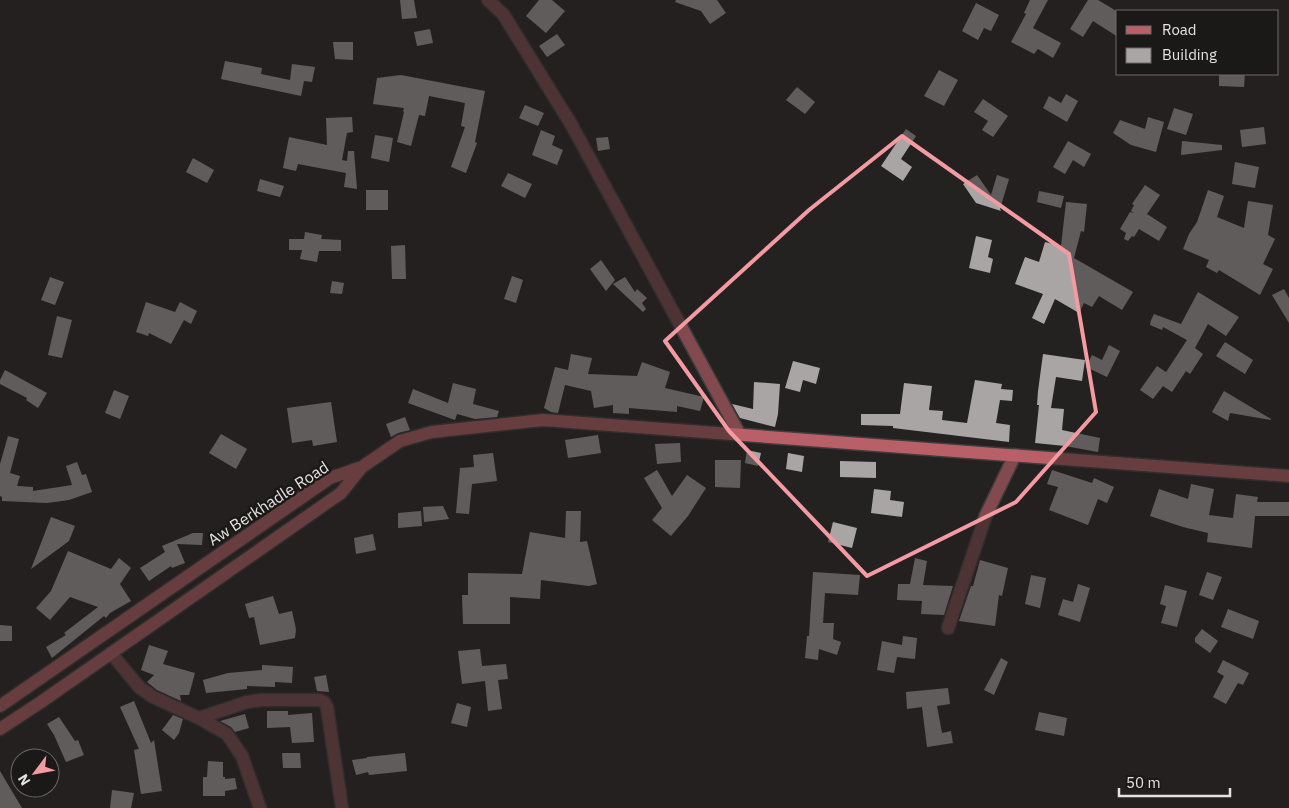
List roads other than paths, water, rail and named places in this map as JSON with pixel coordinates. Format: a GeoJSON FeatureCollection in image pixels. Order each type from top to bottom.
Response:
{"type":"FeatureCollection","features":[{"type":"Feature","properties":{"kind":"main road"},"geometry":{"type":"LineString","coordinates":[[362,467],[400,441],[432,432],[543,420],[1289,476]]}},
{"type":"Feature","properties":{"kind":"main road","name":"Aw Berkhadle Road"},"geometry":{"type":"LineString","coordinates":[[0,729],[341,493],[362,467]]}},
{"type":"Feature","properties":{"kind":"main road","name":"Aw Berkhadle Road"},"geometry":{"type":"LineString","coordinates":[[0,706],[330,478],[362,467]]}},
{"type":"Feature","properties":{"kind":"street"},"geometry":{"type":"LineString","coordinates":[[488,0],[503,14],[571,124],[740,434]]}},
{"type":"Feature","properties":{"kind":"street"},"geometry":{"type":"LineString","coordinates":[[948,628],[986,515],[1015,455]]}},
{"type":"Feature","properties":{"kind":"street"},"geometry":{"type":"LineString","coordinates":[[111,653],[139,688],[227,734],[242,756],[260,808]]}},
{"type":"Feature","properties":{"kind":"street"},"geometry":{"type":"LineString","coordinates":[[199,718],[247,702],[262,700],[319,700],[324,702],[327,707],[342,808]]}}]}
